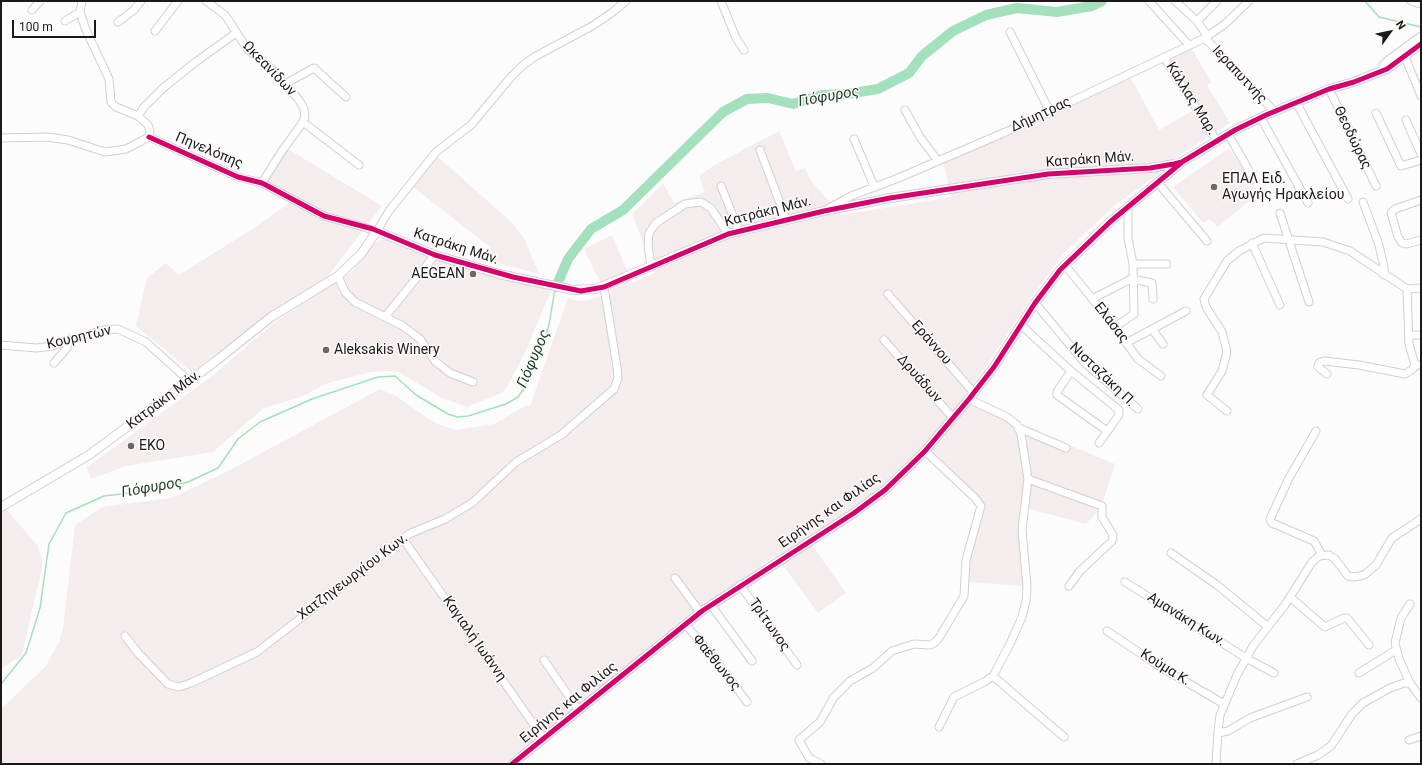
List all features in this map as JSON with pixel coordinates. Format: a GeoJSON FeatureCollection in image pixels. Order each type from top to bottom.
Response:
{"type":"FeatureCollection","features":[{"type":"Feature","properties":{"kind":"street"},"geometry":{"type":"LineString","coordinates":[[32,10],[40,1]]}},
{"type":"Feature","properties":{"kind":"street"},"geometry":{"type":"LineString","coordinates":[[1,138],[47,137],[68,140],[105,152],[126,148],[149,137],[150,131],[148,125],[138,116],[116,107],[111,102],[109,79],[86,30],[80,12],[82,1]]}},
{"type":"Feature","properties":{"kind":"street"},"geometry":{"type":"LineString","coordinates":[[118,22],[134,10],[141,1]]}},
{"type":"Feature","properties":{"kind":"street"},"geometry":{"type":"LineString","coordinates":[[155,31],[178,1]]}},
{"type":"Feature","properties":{"kind":"street","name":"Ωκεανίδων"},"geometry":{"type":"LineString","coordinates":[[206,1],[225,15],[248,50],[265,63],[285,84],[304,109],[305,117],[302,122]]}},
{"type":"Feature","properties":{"kind":"street"},"geometry":{"type":"LineString","coordinates":[[377,231],[386,215],[436,152],[471,125],[523,65],[536,56],[614,12],[626,1]]}},
{"type":"Feature","properties":{"kind":"street"},"geometry":{"type":"LineString","coordinates":[[721,1],[736,38],[744,50]]}},
{"type":"Feature","properties":{"kind":"street"},"geometry":{"type":"LineString","coordinates":[[1149,1],[1189,45]]}},
{"type":"Feature","properties":{"kind":"street","name":"Ιεραπυτνής"},"geometry":{"type":"LineString","coordinates":[[1175,1],[1197,22],[1206,38],[1274,112]]}},
{"type":"Feature","properties":{"kind":"street"},"geometry":{"type":"LineString","coordinates":[[1197,22],[1217,1]]}},
{"type":"Feature","properties":{"kind":"street","name":"Δήμητρας"},"geometry":{"type":"LineString","coordinates":[[824,211],[838,202],[874,186],[938,161],[1050,112],[1206,38],[1249,1]]}},
{"type":"Feature","properties":{"kind":"street"},"geometry":{"type":"LineString","coordinates":[[1412,1],[1421,4]]}},
{"type":"Feature","properties":{"kind":"street"},"geometry":{"type":"LineString","coordinates":[[65,20],[80,12]]}},
{"type":"Feature","properties":{"kind":"street"},"geometry":{"type":"LineString","coordinates":[[1010,32],[1050,112]]}},
{"type":"Feature","properties":{"kind":"street"},"geometry":{"type":"LineString","coordinates":[[138,116],[144,107],[163,88],[196,61],[236,33]]}},
{"type":"Feature","properties":{"kind":"street"},"geometry":{"type":"LineString","coordinates":[[1383,71],[1383,66],[1387,61],[1421,36]]}},
{"type":"Feature","properties":{"kind":"street"},"geometry":{"type":"LineString","coordinates":[[1182,162],[1228,134],[1296,102],[1383,71],[1405,57],[1421,44]]}},
{"type":"Feature","properties":{"kind":"street","name":"Κάλλας Μαρ."},"geometry":{"type":"LineString","coordinates":[[1164,57],[1217,141]]}},
{"type":"Feature","properties":{"kind":"street"},"geometry":{"type":"LineString","coordinates":[[1405,57],[1421,96]]}},
{"type":"Feature","properties":{"kind":"street"},"geometry":{"type":"LineString","coordinates":[[285,84],[314,68],[346,97]]}},
{"type":"Feature","properties":{"kind":"street","name":"Θεοδώρας"},"geometry":{"type":"LineString","coordinates":[[1329,89],[1376,186]]}},
{"type":"Feature","properties":{"kind":"street"},"geometry":{"type":"LineString","coordinates":[[1296,102],[1348,199]]}},
{"type":"Feature","properties":{"kind":"street"},"geometry":{"type":"LineString","coordinates":[[905,110],[920,137],[938,161]]}},
{"type":"Feature","properties":{"kind":"street"},"geometry":{"type":"LineString","coordinates":[[1376,113],[1402,166],[1421,160]]}},
{"type":"Feature","properties":{"kind":"street"},"geometry":{"type":"LineString","coordinates":[[1261,118],[1308,204]]}},
{"type":"Feature","properties":{"kind":"street"},"geometry":{"type":"LineString","coordinates":[[1406,120],[1421,154]]}},
{"type":"Feature","properties":{"kind":"street"},"geometry":{"type":"LineString","coordinates":[[262,183],[302,122],[358,165]]}},
{"type":"Feature","properties":{"kind":"street"},"geometry":{"type":"LineString","coordinates":[[1228,134],[1247,167],[1252,178],[1250,180]]}},
{"type":"Feature","properties":{"kind":"street","name":"Πηνελόπης"},"geometry":{"type":"LineString","coordinates":[[149,137],[238,177],[262,183],[324,216],[377,231]]}},
{"type":"Feature","properties":{"kind":"street"},"geometry":{"type":"LineString","coordinates":[[854,139],[874,186]]}},
{"type":"Feature","properties":{"kind":"street"},"geometry":{"type":"LineString","coordinates":[[760,150],[786,219]]}},
{"type":"Feature","properties":{"kind":"street","name":"Κατράκη Μάν."},"geometry":{"type":"LineString","coordinates":[[1,507],[89,455],[188,380],[216,361],[277,313],[338,276],[361,254],[377,231],[435,255],[535,282],[573,290],[587,291],[604,287],[728,234],[786,219],[890,198],[1048,174],[1150,168],[1182,162]]}},
{"type":"Feature","properties":{"kind":"street","name":"Ειρήνης και Φιλίας"},"geometry":{"type":"LineString","coordinates":[[512,764],[700,612],[865,506],[894,482],[925,450],[971,396],[1000,358],[1035,304],[1065,265],[1095,234],[1182,162]]}},
{"type":"Feature","properties":{"kind":"street"},"geometry":{"type":"LineString","coordinates":[[1158,183],[1207,241]]}},
{"type":"Feature","properties":{"kind":"street"},"geometry":{"type":"LineString","coordinates":[[721,186],[739,231]]}},
{"type":"Feature","properties":{"kind":"street"},"geometry":{"type":"LineString","coordinates":[[1421,200],[1395,209],[1391,212],[1398,237],[1402,243],[1406,244],[1421,240]]}},
{"type":"Feature","properties":{"kind":"street"},"geometry":{"type":"LineString","coordinates":[[652,267],[648,245],[649,233],[656,223],[685,204],[701,202],[711,208],[728,234]]}},
{"type":"Feature","properties":{"kind":"street"},"geometry":{"type":"LineString","coordinates":[[1364,202],[1379,245],[1384,267],[1384,275]]}},
{"type":"Feature","properties":{"kind":"street"},"geometry":{"type":"LineString","coordinates":[[1115,327],[1134,314],[1134,279],[1128,238],[1127,208]]}},
{"type":"Feature","properties":{"kind":"street"},"geometry":{"type":"LineString","coordinates":[[1280,213],[1286,239],[1309,302]]}},
{"type":"Feature","properties":{"kind":"street"},"geometry":{"type":"LineString","coordinates":[[1227,411],[1207,396],[1221,374],[1227,354],[1222,332],[1206,307],[1204,299],[1227,261],[1252,243],[1264,238],[1319,241],[1335,245],[1356,255],[1406,289],[1421,288]]}},
{"type":"Feature","properties":{"kind":"street"},"geometry":{"type":"LineString","coordinates":[[1252,243],[1280,305]]}},
{"type":"Feature","properties":{"kind":"street"},"geometry":{"type":"LineString","coordinates":[[385,317],[435,255]]}},
{"type":"Feature","properties":{"kind":"street"},"geometry":{"type":"LineString","coordinates":[[1133,264],[1167,264]]}},
{"type":"Feature","properties":{"kind":"street","name":"Ελάσας"},"geometry":{"type":"LineString","coordinates":[[1065,265],[1115,327],[1138,359],[1161,376]]}},
{"type":"Feature","properties":{"kind":"street"},"geometry":{"type":"LineString","coordinates":[[338,276],[345,292],[355,302],[403,326],[420,339],[435,361],[450,374],[473,382]]}},
{"type":"Feature","properties":{"kind":"street"},"geometry":{"type":"LineString","coordinates":[[1092,299],[1126,281],[1134,279],[1152,283],[1153,299]]}},
{"type":"Feature","properties":{"kind":"street","name":"Χατζηγεωργίου Κων."},"geometry":{"type":"LineString","coordinates":[[125,636],[168,684],[176,687],[187,685],[257,652],[403,539],[416,531],[445,519],[466,507],[486,492],[516,462],[561,435],[613,391],[617,382],[618,372],[604,287]]}},
{"type":"Feature","properties":{"kind":"street"},"geometry":{"type":"LineString","coordinates":[[1327,374],[1318,367],[1319,363],[1324,361],[1359,365],[1405,374],[1418,365],[1410,351],[1406,289]]}},
{"type":"Feature","properties":{"kind":"street","name":"Εράννου"},"geometry":{"type":"LineString","coordinates":[[888,294],[971,396]]}},
{"type":"Feature","properties":{"kind":"street","name":"Νισταζάκη Π."},"geometry":{"type":"LineString","coordinates":[[1035,304],[1084,362],[1138,409]]}},
{"type":"Feature","properties":{"kind":"street"},"geometry":{"type":"LineString","coordinates":[[1126,343],[1186,311]]}},
{"type":"Feature","properties":{"kind":"street"},"geometry":{"type":"LineString","coordinates":[[1021,326],[1071,371],[1119,410],[1120,414],[1099,443]]}},
{"type":"Feature","properties":{"kind":"street","name":"Κουρητών"},"geometry":{"type":"LineString","coordinates":[[1,345],[36,348],[52,346],[69,339],[106,329],[124,331],[146,342],[188,380]]}},
{"type":"Feature","properties":{"kind":"street"},"geometry":{"type":"LineString","coordinates":[[1152,329],[1162,344]]}},
{"type":"Feature","properties":{"kind":"street"},"geometry":{"type":"LineString","coordinates":[[1409,335],[1421,335]]}},
{"type":"Feature","properties":{"kind":"street"},"geometry":{"type":"LineString","coordinates":[[54,363],[67,348],[69,339]]}},
{"type":"Feature","properties":{"kind":"street","name":"Δρυάδων"},"geometry":{"type":"LineString","coordinates":[[884,340],[953,418]]}},
{"type":"Feature","properties":{"kind":"street"},"geometry":{"type":"LineString","coordinates":[[1071,371],[1057,392],[1057,395],[1107,431]]}},
{"type":"Feature","properties":{"kind":"street"},"geometry":{"type":"LineString","coordinates":[[971,396],[1003,414],[1019,428],[1066,448]]}},
{"type":"Feature","properties":{"kind":"street"},"geometry":{"type":"LineString","coordinates":[[939,727],[954,697],[993,676],[1014,636],[1026,601],[1027,586],[1022,530],[1028,479],[1023,442],[1019,428]]}},
{"type":"Feature","properties":{"kind":"street"},"geometry":{"type":"LineString","coordinates":[[1316,431],[1289,478],[1270,519],[1272,522],[1314,542],[1319,547],[1322,555]]}},
{"type":"Feature","properties":{"kind":"street"},"geometry":{"type":"LineString","coordinates":[[821,764],[809,758],[798,740],[820,722],[834,697],[850,681],[873,668],[892,651],[914,644],[930,645],[934,643],[940,638],[964,596],[966,560],[981,506],[975,498],[925,450]]}},
{"type":"Feature","properties":{"kind":"street"},"geometry":{"type":"LineString","coordinates":[[1028,479],[1102,506],[1102,517],[1113,535],[1112,541],[1080,571],[1069,586]]}},
{"type":"Feature","properties":{"kind":"street"},"geometry":{"type":"LineString","coordinates":[[1216,764],[1220,715],[1224,704],[1246,658],[1267,626],[1290,598],[1312,562],[1322,555],[1329,555],[1334,558],[1348,576],[1354,577],[1364,575],[1377,563],[1392,538],[1421,519]]}},
{"type":"Feature","properties":{"kind":"street","name":"Καγιαλή Ιωάννη"},"geometry":{"type":"LineString","coordinates":[[403,539],[544,739]]}},
{"type":"Feature","properties":{"kind":"street"},"geometry":{"type":"LineString","coordinates":[[1171,553],[1217,585],[1267,626]]}},
{"type":"Feature","properties":{"kind":"street"},"geometry":{"type":"LineString","coordinates":[[675,578],[700,612]]}},
{"type":"Feature","properties":{"kind":"street","name":"Αμανάκη Κων."},"geometry":{"type":"LineString","coordinates":[[1125,582],[1246,658],[1274,673]]}},
{"type":"Feature","properties":{"kind":"street","name":"Τρίτωνος"},"geometry":{"type":"LineString","coordinates":[[740,585],[797,665]]}},
{"type":"Feature","properties":{"kind":"street"},"geometry":{"type":"LineString","coordinates":[[1290,598],[1325,627],[1347,618],[1369,645]]}},
{"type":"Feature","properties":{"kind":"street"},"geometry":{"type":"LineString","coordinates":[[1410,604],[1400,623],[1395,643],[1396,650],[1410,683],[1421,698]]}},
{"type":"Feature","properties":{"kind":"street"},"geometry":{"type":"LineString","coordinates":[[711,605],[752,661]]}},
{"type":"Feature","properties":{"kind":"street","name":"Φαέθωνος"},"geometry":{"type":"LineString","coordinates":[[685,624],[714,658],[747,702]]}},
{"type":"Feature","properties":{"kind":"street","name":"Κούμα Κ."},"geometry":{"type":"LineString","coordinates":[[1107,631],[1159,666],[1224,704]]}},
{"type":"Feature","properties":{"kind":"street"},"geometry":{"type":"LineString","coordinates":[[1359,673],[1396,650]]}},
{"type":"Feature","properties":{"kind":"street"},"geometry":{"type":"LineString","coordinates":[[544,660],[579,711]]}},
{"type":"Feature","properties":{"kind":"street"},"geometry":{"type":"LineString","coordinates":[[993,676],[1064,737]]}},
{"type":"Feature","properties":{"kind":"street"},"geometry":{"type":"LineString","coordinates":[[1297,764],[1318,755],[1331,746],[1352,714],[1368,699],[1397,685],[1410,683]]}},
{"type":"Feature","properties":{"kind":"street"},"geometry":{"type":"LineString","coordinates":[[1218,733],[1230,730],[1250,718],[1307,697]]}},
{"type":"Feature","properties":{"kind":"street"},"geometry":{"type":"LineString","coordinates":[[1409,740],[1421,736]]}},
{"type":"Feature","properties":{"kind":"shaded area"},"geometry":{"type":"Polygon","coordinates":[[[1191,47],[1211,82],[1207,85],[1230,123],[1173,159],[1155,161],[1159,174],[1116,204],[1065,252],[1035,292],[984,370],[963,398],[1023,426],[1115,464],[1101,508],[1086,524],[1022,507],[1024,586],[969,582],[970,554],[983,515],[983,506],[975,494],[923,446],[876,492],[807,538],[846,593],[818,613],[776,556],[682,620],[563,719],[502,764],[1,764],[1,709],[46,666],[59,642],[63,628],[75,525],[102,507],[172,498],[230,470],[380,389],[396,396],[435,423],[456,430],[494,424],[525,406],[530,406],[568,298],[577,301],[588,300],[611,293],[607,284],[602,286],[584,249],[612,235],[632,283],[655,273],[632,214],[663,183],[674,203],[705,192],[699,176],[713,166],[779,131],[796,171],[805,168],[812,182],[842,215],[952,197],[943,162],[1009,136],[1131,78],[1159,130],[1199,107],[1168,58],[1191,47]]]}},
{"type":"Feature","properties":{"kind":"shaded area"},"geometry":{"type":"Polygon","coordinates":[[[1229,148],[1259,193],[1218,227],[1209,219],[1203,223],[1173,187],[1229,148]]]}},
{"type":"Feature","properties":{"kind":"shaded area"},"geometry":{"type":"Polygon","coordinates":[[[288,149],[382,206],[327,277],[267,316],[192,372],[136,326],[147,278],[166,263],[179,275],[257,226],[296,198],[266,183],[288,149]]]}},
{"type":"Feature","properties":{"kind":"shaded area"},"geometry":{"type":"Polygon","coordinates":[[[438,157],[510,221],[524,238],[539,274],[487,260],[491,248],[413,187],[438,157]]]}},
{"type":"Feature","properties":{"kind":"shaded area"},"geometry":{"type":"Polygon","coordinates":[[[381,240],[388,240],[448,262],[551,291],[523,357],[504,392],[467,407],[440,397],[399,372],[371,372],[328,383],[301,397],[264,408],[213,452],[126,466],[91,479],[86,468],[212,376],[275,322],[351,272],[372,245],[381,240]]]}},
{"type":"Feature","properties":{"kind":"shaded area"},"geometry":{"type":"Polygon","coordinates":[[[6,509],[38,546],[43,563],[22,655],[1,669],[1,513],[6,509]]]}},
{"type":"Feature","properties":{"kind":"waterway","name":"Γιόφυρος"},"geometry":{"type":"LineString","coordinates":[[556,287],[568,259],[591,229],[623,210],[723,112],[747,99],[768,98],[793,104],[822,95],[847,94],[878,89],[909,73],[922,56],[953,31],[986,15],[1017,8],[1057,12],[1092,6],[1102,1]]}},
{"type":"Feature","properties":{"kind":"waterway"},"geometry":{"type":"LineString","coordinates":[[1365,1],[1379,17],[1421,27]]}},
{"type":"Feature","properties":{"kind":"waterway","name":"Γιόφυρος"},"geometry":{"type":"LineString","coordinates":[[1,684],[26,653],[40,608],[49,544],[66,513],[104,496],[149,491],[188,482],[218,468],[238,439],[260,422],[312,399],[378,377],[395,376],[416,395],[448,414],[457,417],[468,416],[506,404],[518,397],[523,390],[541,350],[549,325],[555,289]]}},
{"type":"Feature","properties":{"kind":"cycle path"},"geometry":{"type":"LineString","coordinates":[[149,137],[238,177],[262,183],[324,216],[373,229],[435,255],[513,277],[581,291],[604,287],[728,234],[824,211],[890,198],[1048,174],[1150,168],[1182,162],[1235,130],[1266,115],[1329,89],[1354,82],[1387,69],[1421,44]]}},
{"type":"Feature","properties":{"kind":"cycle path"},"geometry":{"type":"LineString","coordinates":[[512,764],[702,611],[854,513],[885,490],[925,451],[969,399],[994,367],[1035,303],[1060,270],[1111,221],[1181,163]]}},
{"type":"Feature","properties":{"kind":"place","name":"ΕΠΑΛ Ειδ. Αγωγής Ηρακλείου"},"geometry":{"type":"Point","coordinates":[1214,187]}},
{"type":"Feature","properties":{"kind":"place","name":"AEGEAN"},"geometry":{"type":"Point","coordinates":[473,274]}},
{"type":"Feature","properties":{"kind":"place","name":"Aleksakis Winery"},"geometry":{"type":"Point","coordinates":[326,350]}},
{"type":"Feature","properties":{"kind":"place","name":"EKO"},"geometry":{"type":"Point","coordinates":[131,446]}}]}
